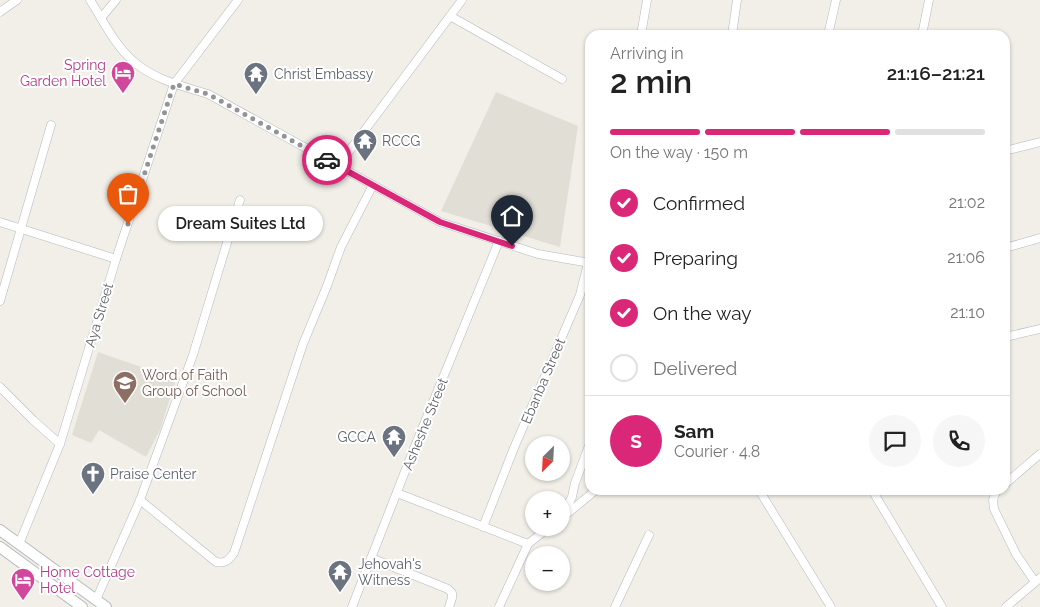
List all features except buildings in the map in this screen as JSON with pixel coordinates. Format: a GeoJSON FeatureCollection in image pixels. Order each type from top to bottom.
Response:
{"type":"FeatureCollection","features":[{"type":"Feature","properties":{"kind":"main road"},"geometry":{"type":"LineString","coordinates":[[0,530],[106,607]]}},
{"type":"Feature","properties":{"kind":"main road"},"geometry":{"type":"LineString","coordinates":[[0,548],[82,607]]}},
{"type":"Feature","properties":{"kind":"street"},"geometry":{"type":"LineString","coordinates":[[0,12],[17,0]]}},
{"type":"Feature","properties":{"kind":"street"},"geometry":{"type":"LineString","coordinates":[[90,0],[115,40],[131,60],[148,72],[174,84],[208,94],[440,222],[538,254],[585,262]]}},
{"type":"Feature","properties":{"kind":"street"},"geometry":{"type":"LineString","coordinates":[[101,18],[116,0]]}},
{"type":"Feature","properties":{"kind":"street","name":"Aya Street"},"geometry":{"type":"LineString","coordinates":[[20,544],[60,444],[116,258],[174,84],[238,0]]}},
{"type":"Feature","properties":{"kind":"street"},"geometry":{"type":"LineString","coordinates":[[338,166],[462,0]]}},
{"type":"Feature","properties":{"kind":"street"},"geometry":{"type":"LineString","coordinates":[[642,30],[647,0]]}},
{"type":"Feature","properties":{"kind":"street"},"geometry":{"type":"LineString","coordinates":[[733,30],[737,0]]}},
{"type":"Feature","properties":{"kind":"street"},"geometry":{"type":"LineString","coordinates":[[829,30],[836,0]]}},
{"type":"Feature","properties":{"kind":"street"},"geometry":{"type":"LineString","coordinates":[[923,30],[929,0]]}},
{"type":"Feature","properties":{"kind":"street"},"geometry":{"type":"LineString","coordinates":[[450,16],[562,79]]}},
{"type":"Feature","properties":{"kind":"street"},"geometry":{"type":"LineString","coordinates":[[0,302],[51,125]]}},
{"type":"Feature","properties":{"kind":"street"},"geometry":{"type":"LineString","coordinates":[[1010,150],[1040,142]]}},
{"type":"Feature","properties":{"kind":"street"},"geometry":{"type":"LineString","coordinates":[[140,500],[216,562],[227,562],[234,553],[303,344],[341,247],[372,185]]}},
{"type":"Feature","properties":{"kind":"street"},"geometry":{"type":"LineString","coordinates":[[96,600],[140,500],[192,355],[240,200]]}},
{"type":"Feature","properties":{"kind":"street"},"geometry":{"type":"LineString","coordinates":[[0,222],[116,258]]}},
{"type":"Feature","properties":{"kind":"street"},"geometry":{"type":"LineString","coordinates":[[1010,247],[1040,238]]}},
{"type":"Feature","properties":{"kind":"street","name":"Asheshe Street"},"geometry":{"type":"LineString","coordinates":[[352,607],[499,242]]}},
{"type":"Feature","properties":{"kind":"street","name":"Ebanba Street"},"geometry":{"type":"LineString","coordinates":[[483,527],[514,448],[580,295],[585,277]]}},
{"type":"Feature","properties":{"kind":"street"},"geometry":{"type":"LineString","coordinates":[[1010,336],[1040,329]]}},
{"type":"Feature","properties":{"kind":"street"},"geometry":{"type":"LineString","coordinates":[[0,387],[60,444]]}},
{"type":"Feature","properties":{"kind":"street"},"geometry":{"type":"LineString","coordinates":[[1010,480],[1040,454]]}},
{"type":"Feature","properties":{"kind":"street"},"geometry":{"type":"LineString","coordinates":[[570,500],[574,483],[585,456]]}},
{"type":"Feature","properties":{"kind":"street"},"geometry":{"type":"LineString","coordinates":[[397,493],[528,544]]}},
{"type":"Feature","properties":{"kind":"street"},"geometry":{"type":"LineString","coordinates":[[570,511],[590,495]]}},
{"type":"Feature","properties":{"kind":"street"},"geometry":{"type":"LineString","coordinates":[[762,495],[831,607]]}},
{"type":"Feature","properties":{"kind":"street"},"geometry":{"type":"LineString","coordinates":[[875,495],[938,606]]}},
{"type":"Feature","properties":{"kind":"street"},"geometry":{"type":"LineString","coordinates":[[995,495],[993,500],[994,509],[1016,554],[1037,580],[1006,607]]}},
{"type":"Feature","properties":{"kind":"street"},"geometry":{"type":"LineString","coordinates":[[615,607],[649,535]]}},
{"type":"Feature","properties":{"kind":"street"},"geometry":{"type":"LineString","coordinates":[[499,607],[528,544],[538,536]]}},
{"type":"Feature","properties":{"kind":"street"},"geometry":{"type":"LineString","coordinates":[[371,558],[448,589],[452,593],[449,607]]}},
{"type":"Feature","properties":{"kind":"shaded area"},"geometry":{"type":"Polygon","coordinates":[[[496,92],[578,126],[560,247],[441,211],[496,92]]]}},
{"type":"Feature","properties":{"kind":"shaded area","name":"Word of Faith Group of School"},"geometry":{"type":"Polygon","coordinates":[[[98,352],[176,379],[160,430],[146,457],[99,430],[91,443],[72,435],[98,352]]]}},
{"type":"Feature","properties":{"kind":"way so far"},"geometry":{"type":"LineString","coordinates":[[128,224],[174,84],[208,94],[327,160]]}},
{"type":"Feature","properties":{"kind":"place","name":"Spring Garden Hotel"},"geometry":{"type":"Point","coordinates":[123,94]}},
{"type":"Feature","properties":{"kind":"place","name":"Christ Embassy"},"geometry":{"type":"Point","coordinates":[256,95]}},
{"type":"Feature","properties":{"kind":"place","name":"RCCG"},"geometry":{"type":"Point","coordinates":[365,162]}},
{"type":"Feature","properties":{"kind":"place","name":"Dream Suites Ltd"},"geometry":{"type":"Point","coordinates":[128,224]}},
{"type":"Feature","properties":{"kind":"place","name":"Word of Faith Group of School"},"geometry":{"type":"Point","coordinates":[125,404]}},
{"type":"Feature","properties":{"kind":"place","name":"GCCA"},"geometry":{"type":"Point","coordinates":[394,458]}},
{"type":"Feature","properties":{"kind":"place","name":"Praise Center"},"geometry":{"type":"Point","coordinates":[93,495]}},
{"type":"Feature","properties":{"kind":"place","name":"Jehovah's Witness"},"geometry":{"type":"Point","coordinates":[340,593]}},
{"type":"Feature","properties":{"kind":"place","name":"Home Cottage Hotel"},"geometry":{"type":"Point","coordinates":[23,601]}},
{"type":"Feature","properties":{"kind":"route"},"geometry":{"type":"LineString","coordinates":[[327,160],[440,222],[512,246]]}}]}
